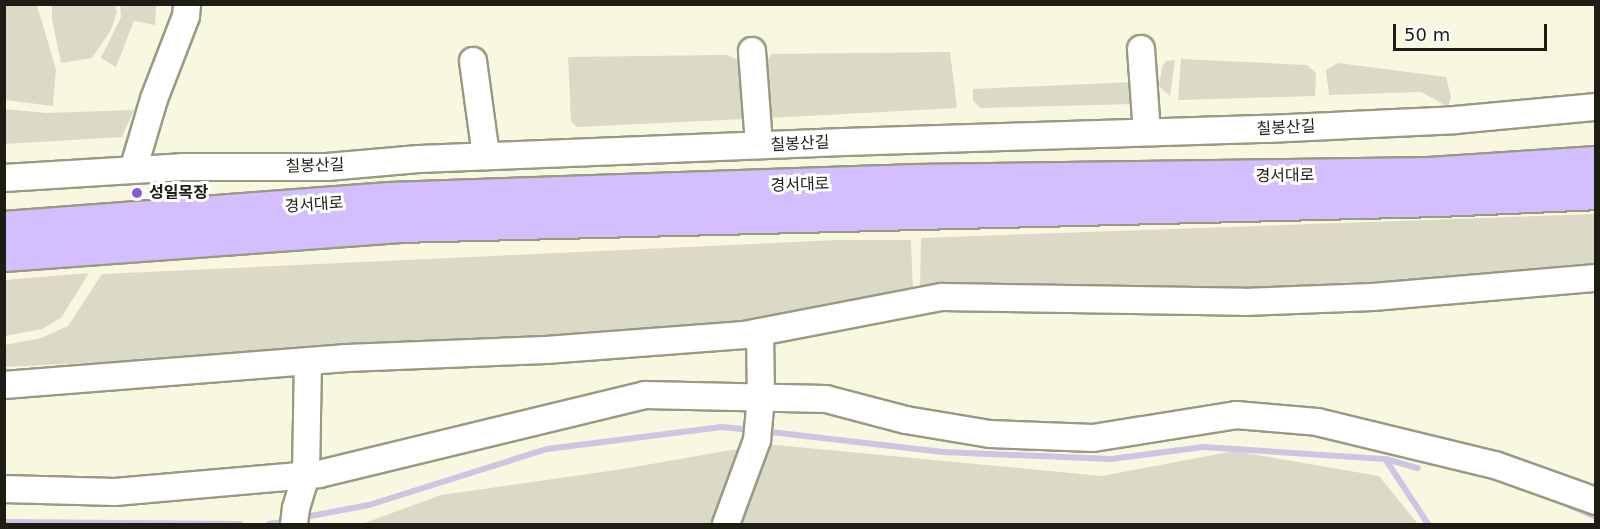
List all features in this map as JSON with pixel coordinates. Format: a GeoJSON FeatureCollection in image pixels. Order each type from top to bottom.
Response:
{"type":"FeatureCollection","features":[{"type":"Feature","properties":{"kind":"main road","name":"경서대로"},"geometry":{"type":"LineString","coordinates":[[4,228],[389,199],[914,181],[1429,174],[1596,164]]}},
{"type":"Feature","properties":{"kind":"main road","name":"경서대로"},"geometry":{"type":"LineString","coordinates":[[4,254],[397,225],[1438,200],[1596,192]]}},
{"type":"Feature","properties":{"kind":"street"},"geometry":{"type":"LineString","coordinates":[[133,170],[154,99],[186,16],[187,4]]}},
{"type":"Feature","properties":{"kind":"street"},"geometry":{"type":"LineString","coordinates":[[1141,49],[1147,132]]}},
{"type":"Feature","properties":{"kind":"street"},"geometry":{"type":"LineString","coordinates":[[752,51],[759,145]]}},
{"type":"Feature","properties":{"kind":"street"},"geometry":{"type":"LineString","coordinates":[[473,61],[486,156]]}},
{"type":"Feature","properties":{"kind":"street","name":"칠봉산길"},"geometry":{"type":"LineString","coordinates":[[4,178],[133,170],[327,167],[486,156],[1455,120],[1596,107]]}},
{"type":"Feature","properties":{"kind":"street"},"geometry":{"type":"LineString","coordinates":[[4,385],[308,361],[546,350],[760,332],[942,297],[1256,301],[1373,297],[1596,278]]}},
{"type":"Feature","properties":{"kind":"street"},"geometry":{"type":"LineString","coordinates":[[726,525],[759,418],[760,332]]}},
{"type":"Feature","properties":{"kind":"street"},"geometry":{"type":"LineString","coordinates":[[295,516],[306,475],[308,361]]}},
{"type":"Feature","properties":{"kind":"street"},"geometry":{"type":"LineString","coordinates":[[4,489],[115,492],[306,475],[492,434],[645,395],[759,418],[826,399],[906,420],[990,434],[1093,438],[1236,415],[1317,422],[1495,465],[1596,501]]}},
{"type":"Feature","properties":{"kind":"green space"},"geometry":{"type":"Polygon","coordinates":[[[5,4],[37,5],[56,70],[53,106],[5,100],[5,4]]]}},
{"type":"Feature","properties":{"kind":"green space"},"geometry":{"type":"Polygon","coordinates":[[[52,5],[115,5],[117,12],[111,30],[92,58],[61,63],[52,19],[52,5]]]}},
{"type":"Feature","properties":{"kind":"green space"},"geometry":{"type":"Polygon","coordinates":[[[120,5],[156,5],[155,25],[134,21],[116,67],[101,58],[121,17],[120,5]]]}},
{"type":"Feature","properties":{"kind":"green space"},"geometry":{"type":"Polygon","coordinates":[[[950,52],[957,108],[769,118],[767,60],[772,54],[950,52]]]}},
{"type":"Feature","properties":{"kind":"green space"},"geometry":{"type":"Polygon","coordinates":[[[726,55],[736,59],[739,65],[744,119],[577,127],[571,121],[568,57],[726,55]]]}},
{"type":"Feature","properties":{"kind":"green space"},"geometry":{"type":"Polygon","coordinates":[[[1181,59],[1307,65],[1316,73],[1315,96],[1178,100],[1181,59]]]}},
{"type":"Feature","properties":{"kind":"green space"},"geometry":{"type":"Polygon","coordinates":[[[1175,60],[1170,96],[1159,86],[1162,67],[1166,61],[1175,60]]]}},
{"type":"Feature","properties":{"kind":"green space"},"geometry":{"type":"Polygon","coordinates":[[[1338,63],[1446,77],[1451,97],[1448,107],[1421,92],[1329,95],[1326,70],[1338,63]]]}},
{"type":"Feature","properties":{"kind":"green space"},"geometry":{"type":"Polygon","coordinates":[[[1134,82],[1132,104],[981,108],[973,101],[973,89],[1134,82]]]}},
{"type":"Feature","properties":{"kind":"green space"},"geometry":{"type":"Polygon","coordinates":[[[5,109],[46,113],[134,110],[122,137],[5,144],[5,109]]]}},
{"type":"Feature","properties":{"kind":"green space"},"geometry":{"type":"Polygon","coordinates":[[[1595,214],[1595,265],[1439,281],[1352,282],[1148,297],[967,284],[920,290],[921,238],[1595,214]]]}},
{"type":"Feature","properties":{"kind":"green space"},"geometry":{"type":"Polygon","coordinates":[[[839,240],[911,240],[913,291],[696,332],[5,367],[5,345],[41,338],[68,326],[102,274],[839,240]]]}},
{"type":"Feature","properties":{"kind":"green space"},"geometry":{"type":"Polygon","coordinates":[[[89,273],[61,318],[42,329],[5,336],[5,280],[89,273]]]}},
{"type":"Feature","properties":{"kind":"green space"},"geometry":{"type":"Polygon","coordinates":[[[765,444],[1102,476],[1234,451],[1379,476],[1418,524],[362,524],[441,495],[623,469],[765,444]]]}},
{"type":"Feature","properties":{"kind":"waterway"},"geometry":{"type":"LineString","coordinates":[[300,518],[369,505],[547,449],[720,427],[752,430]]}},
{"type":"Feature","properties":{"kind":"waterway"},"geometry":{"type":"LineString","coordinates":[[762,431],[943,452],[1111,459],[1203,447],[1386,459],[1418,468]]}},
{"type":"Feature","properties":{"kind":"waterway"},"geometry":{"type":"LineString","coordinates":[[1386,460],[1428,524]]}},
{"type":"Feature","properties":{"kind":"waterway"},"geometry":{"type":"LineString","coordinates":[[1555,499],[1596,517]]}},
{"type":"Feature","properties":{"kind":"waterway"},"geometry":{"type":"LineString","coordinates":[[269,524],[287,521]]}},
{"type":"Feature","properties":{"kind":"waterway"},"geometry":{"type":"LineString","coordinates":[[4,522],[240,524]]}},
{"type":"Feature","properties":{"kind":"place","name":"성일목장"},"geometry":{"type":"Point","coordinates":[137,193]}}]}
